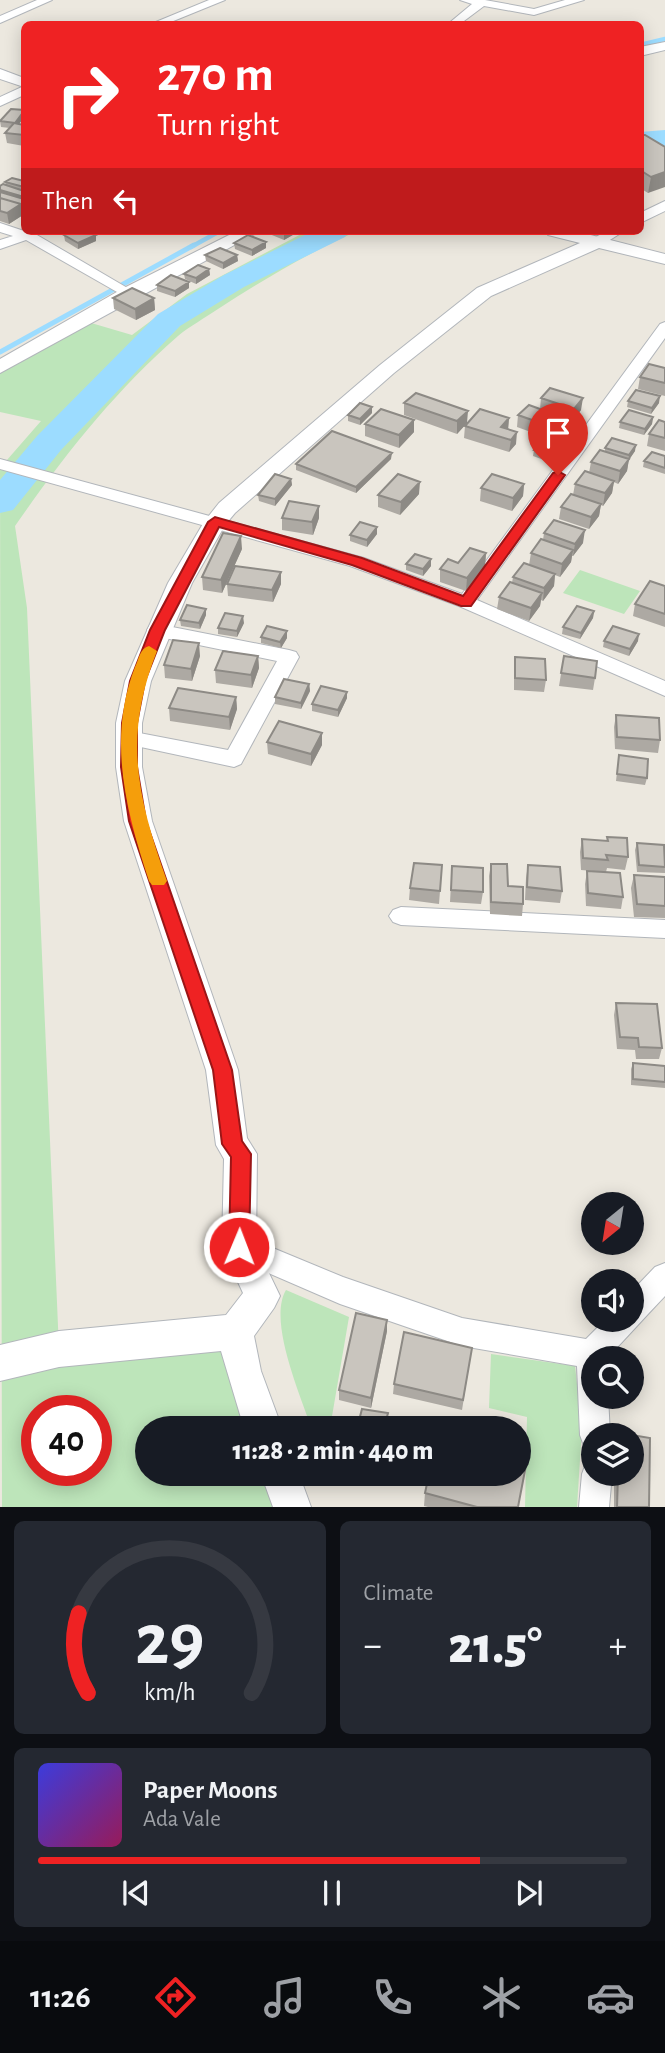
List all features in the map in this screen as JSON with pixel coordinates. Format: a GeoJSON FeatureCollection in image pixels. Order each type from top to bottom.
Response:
{"type":"FeatureCollection","features":[{"type":"Feature","properties":{"kind":"street"},"geometry":{"type":"LineString","coordinates":[[0,20],[46,0]]}},
{"type":"Feature","properties":{"kind":"street"},"geometry":{"type":"LineString","coordinates":[[165,21],[219,0]]}},
{"type":"Feature","properties":{"kind":"street"},"geometry":{"type":"LineString","coordinates":[[466,0],[534,12],[578,0]]}},
{"type":"Feature","properties":{"kind":"street"},"geometry":{"type":"LineString","coordinates":[[457,21],[481,3]]}},
{"type":"Feature","properties":{"kind":"street"},"geometry":{"type":"LineString","coordinates":[[644,51],[665,46]]}},
{"type":"Feature","properties":{"kind":"street"},"geometry":{"type":"LineString","coordinates":[[0,74],[21,82]]}},
{"type":"Feature","properties":{"kind":"street"},"geometry":{"type":"LineString","coordinates":[[0,102],[21,92]]}},
{"type":"Feature","properties":{"kind":"street"},"geometry":{"type":"LineString","coordinates":[[644,217],[665,205]]}},
{"type":"Feature","properties":{"kind":"street"},"geometry":{"type":"LineString","coordinates":[[0,227],[21,231]]}},
{"type":"Feature","properties":{"kind":"street"},"geometry":{"type":"LineString","coordinates":[[0,245],[28,235]]}},
{"type":"Feature","properties":{"kind":"street"},"geometry":{"type":"LineString","coordinates":[[37,235],[129,293]]}},
{"type":"Feature","properties":{"kind":"street"},"geometry":{"type":"LineString","coordinates":[[0,367],[129,293],[243,235]]}},
{"type":"Feature","properties":{"kind":"street"},"geometry":{"type":"LineString","coordinates":[[589,235],[607,237],[665,259]]}},
{"type":"Feature","properties":{"kind":"street"},"geometry":{"type":"LineString","coordinates":[[0,1363],[60,1349],[235,1332],[262,1296],[239,1247],[241,1154],[232,1144],[222,1070],[138,821],[129,767],[129,738],[138,681],[158,630],[215,522],[227,508],[387,369],[484,292],[607,237]]}},
{"type":"Feature","properties":{"kind":"street"},"geometry":{"type":"LineString","coordinates":[[466,603],[665,327]]}},
{"type":"Feature","properties":{"kind":"street"},"geometry":{"type":"LineString","coordinates":[[1,465],[357,562],[466,603],[665,689]]}},
{"type":"Feature","properties":{"kind":"street"},"geometry":{"type":"LineString","coordinates":[[129,738],[234,759],[289,657],[158,630]]}},
{"type":"Feature","properties":{"kind":"street"},"geometry":{"type":"LineString","coordinates":[[401,916],[665,929]]}},
{"type":"Feature","properties":{"kind":"street"},"geometry":{"type":"LineString","coordinates":[[239,1247],[341,1290],[462,1332],[581,1352]]}},
{"type":"Feature","properties":{"kind":"street"},"geometry":{"type":"LineString","coordinates":[[644,1298],[665,1276]]}},
{"type":"Feature","properties":{"kind":"street"},"geometry":{"type":"LineString","coordinates":[[235,1332],[243,1371],[259,1416]]}},
{"type":"Feature","properties":{"kind":"street"},"geometry":{"type":"LineString","coordinates":[[599,1346],[612,1332]]}},
{"type":"Feature","properties":{"kind":"street"},"geometry":{"type":"LineString","coordinates":[[284,1486],[292,1507]]}},
{"type":"Feature","properties":{"kind":"street"},"geometry":{"type":"LineString","coordinates":[[594,1507],[596,1486]]}},
{"type":"Feature","properties":{"kind":"green space"},"geometry":{"type":"Polygon","coordinates":[[[299,235],[349,235],[269,277],[178,336],[132,380],[90,426],[15,526],[27,608],[59,1349],[235,1332],[257,1416],[135,1416],[135,1486],[274,1486],[280,1507],[2,1507],[0,468],[41,421],[0,412],[0,370],[81,320],[132,335],[187,294],[299,235]]]}},
{"type":"Feature","properties":{"kind":"green space"},"geometry":{"type":"Polygon","coordinates":[[[580,570],[640,591],[624,614],[563,593],[580,570]]]}},
{"type":"Feature","properties":{"kind":"green space"},"geometry":{"type":"Polygon","coordinates":[[[286,1290],[349,1317],[332,1416],[307,1416],[287,1356],[281,1303],[286,1290]]]}},
{"type":"Feature","properties":{"kind":"green space"},"geometry":{"type":"Polygon","coordinates":[[[491,1354],[575,1366],[581,1423],[577,1507],[525,1507],[525,1486],[531,1486],[531,1416],[489,1408],[491,1354]]]}},
{"type":"Feature","properties":{"kind":"building"},"geometry":{"type":"Polygon","coordinates":[[[11,109],[21,110],[21,115],[15,123],[0,121],[11,109]]]}},
{"type":"Feature","properties":{"kind":"building"},"geometry":{"type":"Polygon","coordinates":[[[14,123],[21,124],[21,135],[5,133],[14,123]]]}},
{"type":"Feature","properties":{"kind":"building"},"geometry":{"type":"Polygon","coordinates":[[[644,135],[665,147],[665,172],[651,177],[644,173],[644,135]]]}},
{"type":"Feature","properties":{"kind":"building"},"geometry":{"type":"Polygon","coordinates":[[[12,178],[21,180],[21,186],[5,182],[12,178]]]}},
{"type":"Feature","properties":{"kind":"building"},"geometry":{"type":"Polygon","coordinates":[[[3,184],[21,190],[21,196],[0,190],[3,184]]]}},
{"type":"Feature","properties":{"kind":"building"},"geometry":{"type":"Polygon","coordinates":[[[0,192],[21,198],[21,204],[0,198],[0,192]]]}},
{"type":"Feature","properties":{"kind":"building"},"geometry":{"type":"Polygon","coordinates":[[[0,198],[21,204],[7,213],[0,211],[0,198]]]}},
{"type":"Feature","properties":{"kind":"building"},"geometry":{"type":"Polygon","coordinates":[[[64,235],[96,235],[78,243],[64,235]]]}},
{"type":"Feature","properties":{"kind":"building"},"geometry":{"type":"Polygon","coordinates":[[[248,235],[266,242],[252,250],[234,243],[248,235]]]}},
{"type":"Feature","properties":{"kind":"building"},"geometry":{"type":"Polygon","coordinates":[[[220,248],[237,255],[223,263],[205,255],[220,248]]]}},
{"type":"Feature","properties":{"kind":"building"},"geometry":{"type":"Polygon","coordinates":[[[198,265],[209,269],[196,278],[184,274],[198,265]]]}},
{"type":"Feature","properties":{"kind":"building"},"geometry":{"type":"Polygon","coordinates":[[[171,275],[189,282],[175,291],[157,285],[171,275]]]}},
{"type":"Feature","properties":{"kind":"building"},"geometry":{"type":"Polygon","coordinates":[[[132,288],[154,298],[135,309],[113,298],[132,288]]]}},
{"type":"Feature","properties":{"kind":"building"},"geometry":{"type":"Polygon","coordinates":[[[649,364],[665,368],[665,383],[640,377],[649,364]]]}},
{"type":"Feature","properties":{"kind":"building"},"geometry":{"type":"Polygon","coordinates":[[[550,388],[583,398],[574,409],[541,398],[550,388]]]}},
{"type":"Feature","properties":{"kind":"building"},"geometry":{"type":"Polygon","coordinates":[[[636,390],[660,396],[652,408],[628,401],[636,390]]]}},
{"type":"Feature","properties":{"kind":"building"},"geometry":{"type":"Polygon","coordinates":[[[416,393],[468,411],[457,421],[404,403],[416,393]]]}},
{"type":"Feature","properties":{"kind":"building"},"geometry":{"type":"Polygon","coordinates":[[[360,403],[372,407],[360,419],[348,415],[360,403]]]}},
{"type":"Feature","properties":{"kind":"building"},"geometry":{"type":"Polygon","coordinates":[[[529,405],[562,417],[552,427],[518,415],[529,405]]]}},
{"type":"Feature","properties":{"kind":"building"},"geometry":{"type":"Polygon","coordinates":[[[381,409],[414,420],[399,435],[365,424],[381,409]]]}},
{"type":"Feature","properties":{"kind":"building"},"geometry":{"type":"Polygon","coordinates":[[[480,409],[509,418],[501,427],[517,432],[511,440],[465,426],[480,409]]]}},
{"type":"Feature","properties":{"kind":"building"},"geometry":{"type":"Polygon","coordinates":[[[629,410],[653,417],[645,429],[620,422],[629,410]]]}},
{"type":"Feature","properties":{"kind":"building"},"geometry":{"type":"Polygon","coordinates":[[[659,420],[665,422],[665,438],[649,434],[659,420]]]}},
{"type":"Feature","properties":{"kind":"building"},"geometry":{"type":"Polygon","coordinates":[[[332,431],[392,453],[356,487],[296,464],[332,431]]]}},
{"type":"Feature","properties":{"kind":"building"},"geometry":{"type":"Polygon","coordinates":[[[612,438],[636,445],[629,455],[605,448],[612,438]]]}},
{"type":"Feature","properties":{"kind":"building"},"geometry":{"type":"Polygon","coordinates":[[[542,441],[564,448],[556,457],[534,450],[542,441]]]}},
{"type":"Feature","properties":{"kind":"building"},"geometry":{"type":"Polygon","coordinates":[[[600,450],[629,459],[620,471],[591,462],[600,450]]]}},
{"type":"Feature","properties":{"kind":"building"},"geometry":{"type":"Polygon","coordinates":[[[652,452],[665,456],[665,468],[644,461],[652,452]]]}},
{"type":"Feature","properties":{"kind":"building"},"geometry":{"type":"Polygon","coordinates":[[[585,471],[614,481],[605,493],[575,484],[585,471]]]}},
{"type":"Feature","properties":{"kind":"building"},"geometry":{"type":"Polygon","coordinates":[[[275,474],[291,479],[275,499],[258,495],[275,474]]]}},
{"type":"Feature","properties":{"kind":"building"},"geometry":{"type":"Polygon","coordinates":[[[398,474],[420,482],[401,502],[378,495],[398,474]]]}},
{"type":"Feature","properties":{"kind":"building"},"geometry":{"type":"Polygon","coordinates":[[[492,474],[524,484],[513,498],[481,488],[492,474]]]}},
{"type":"Feature","properties":{"kind":"building"},"geometry":{"type":"Polygon","coordinates":[[[571,494],[601,504],[591,517],[561,507],[571,494]]]}},
{"type":"Feature","properties":{"kind":"building"},"geometry":{"type":"Polygon","coordinates":[[[289,501],[319,506],[312,522],[282,518],[289,501]]]}},
{"type":"Feature","properties":{"kind":"building"},"geometry":{"type":"Polygon","coordinates":[[[554,520],[585,530],[575,544],[544,533],[554,520]]]}},
{"type":"Feature","properties":{"kind":"building"},"geometry":{"type":"Polygon","coordinates":[[[360,522],[377,527],[367,540],[350,535],[360,522]]]}},
{"type":"Feature","properties":{"kind":"building"},"geometry":{"type":"Polygon","coordinates":[[[223,533],[241,536],[221,580],[202,577],[223,533]]]}},
{"type":"Feature","properties":{"kind":"building"},"geometry":{"type":"Polygon","coordinates":[[[541,539],[573,550],[562,564],[531,553],[541,539]]]}},
{"type":"Feature","properties":{"kind":"building"},"geometry":{"type":"Polygon","coordinates":[[[470,548],[486,553],[467,578],[440,569],[448,559],[458,563],[470,548]]]}},
{"type":"Feature","properties":{"kind":"building"},"geometry":{"type":"Polygon","coordinates":[[[415,554],[431,559],[423,569],[406,564],[415,554]]]}},
{"type":"Feature","properties":{"kind":"building"},"geometry":{"type":"Polygon","coordinates":[[[524,563],[555,574],[544,588],[513,577],[524,563]]]}},
{"type":"Feature","properties":{"kind":"building"},"geometry":{"type":"Polygon","coordinates":[[[235,566],[281,572],[272,590],[227,584],[235,566]]]}},
{"type":"Feature","properties":{"kind":"building"},"geometry":{"type":"Polygon","coordinates":[[[650,581],[665,586],[665,614],[635,604],[650,581]]]}},
{"type":"Feature","properties":{"kind":"building"},"geometry":{"type":"Polygon","coordinates":[[[510,582],[542,593],[531,608],[499,597],[510,582]]]}},
{"type":"Feature","properties":{"kind":"building"},"geometry":{"type":"Polygon","coordinates":[[[187,605],[206,609],[199,623],[180,620],[187,605]]]}},
{"type":"Feature","properties":{"kind":"building"},"geometry":{"type":"Polygon","coordinates":[[[577,606],[594,611],[581,633],[563,627],[577,606]]]}},
{"type":"Feature","properties":{"kind":"building"},"geometry":{"type":"Polygon","coordinates":[[[225,613],[243,616],[237,631],[218,628],[225,613]]]}},
{"type":"Feature","properties":{"kind":"building"},"geometry":{"type":"Polygon","coordinates":[[[267,626],[287,631],[280,642],[261,637],[267,626]]]}},
{"type":"Feature","properties":{"kind":"building"},"geometry":{"type":"Polygon","coordinates":[[[613,626],[639,634],[630,649],[604,641],[613,626]]]}},
{"type":"Feature","properties":{"kind":"building"},"geometry":{"type":"Polygon","coordinates":[[[173,640],[199,643],[191,669],[164,665],[173,640]]]}},
{"type":"Feature","properties":{"kind":"building"},"geometry":{"type":"Polygon","coordinates":[[[223,651],[258,656],[251,675],[215,670],[223,651]]]}},
{"type":"Feature","properties":{"kind":"building"},"geometry":{"type":"Polygon","coordinates":[[[564,656],[597,661],[595,678],[561,673],[564,656]]]}},
{"type":"Feature","properties":{"kind":"building"},"geometry":{"type":"Polygon","coordinates":[[[515,657],[545,659],[546,680],[515,678],[515,657]]]}},
{"type":"Feature","properties":{"kind":"building"},"geometry":{"type":"Polygon","coordinates":[[[284,679],[309,684],[301,703],[275,697],[284,679]]]}},
{"type":"Feature","properties":{"kind":"building"},"geometry":{"type":"Polygon","coordinates":[[[321,686],[347,692],[338,710],[312,704],[321,686]]]}},
{"type":"Feature","properties":{"kind":"building"},"geometry":{"type":"Polygon","coordinates":[[[178,688],[236,697],[229,717],[169,708],[178,688]]]}},
{"type":"Feature","properties":{"kind":"building"},"geometry":{"type":"Polygon","coordinates":[[[616,715],[659,718],[660,740],[617,737],[616,715]]]}},
{"type":"Feature","properties":{"kind":"building"},"geometry":{"type":"Polygon","coordinates":[[[279,721],[322,733],[311,754],[267,742],[279,721]]]}},
{"type":"Feature","properties":{"kind":"building"},"geometry":{"type":"Polygon","coordinates":[[[619,755],[648,759],[647,778],[617,774],[619,755]]]}},
{"type":"Feature","properties":{"kind":"building"},"geometry":{"type":"Polygon","coordinates":[[[607,837],[627,838],[628,857],[606,855],[608,860],[583,858],[582,839],[608,841],[607,837]]]}},
{"type":"Feature","properties":{"kind":"building"},"geometry":{"type":"Polygon","coordinates":[[[637,843],[664,845],[665,867],[639,865],[637,843]]]}},
{"type":"Feature","properties":{"kind":"building"},"geometry":{"type":"Polygon","coordinates":[[[414,863],[442,865],[440,891],[410,888],[414,863]]]}},
{"type":"Feature","properties":{"kind":"building"},"geometry":{"type":"Polygon","coordinates":[[[491,864],[507,864],[508,886],[523,887],[523,904],[491,902],[491,864]]]}},
{"type":"Feature","properties":{"kind":"building"},"geometry":{"type":"Polygon","coordinates":[[[528,865],[560,867],[562,891],[527,887],[528,865]]]}},
{"type":"Feature","properties":{"kind":"building"},"geometry":{"type":"Polygon","coordinates":[[[452,866],[483,868],[483,892],[451,890],[452,866]]]}},
{"type":"Feature","properties":{"kind":"building"},"geometry":{"type":"Polygon","coordinates":[[[587,871],[620,873],[623,897],[588,893],[587,871]]]}},
{"type":"Feature","properties":{"kind":"building"},"geometry":{"type":"Polygon","coordinates":[[[634,875],[665,877],[665,906],[637,904],[634,875]]]}},
{"type":"Feature","properties":{"kind":"building"},"geometry":{"type":"Polygon","coordinates":[[[616,1003],[657,1004],[662,1048],[639,1047],[638,1038],[620,1037],[616,1003]]]}},
{"type":"Feature","properties":{"kind":"building"},"geometry":{"type":"Polygon","coordinates":[[[633,1063],[665,1066],[665,1082],[633,1079],[633,1063]]]}},
{"type":"Feature","properties":{"kind":"building"},"geometry":{"type":"Polygon","coordinates":[[[356,1313],[387,1320],[371,1398],[339,1390],[356,1313]]]}},
{"type":"Feature","properties":{"kind":"building"},"geometry":{"type":"Polygon","coordinates":[[[404,1332],[472,1348],[463,1400],[394,1384],[404,1332]]]}},
{"type":"Feature","properties":{"kind":"building"},"geometry":{"type":"Polygon","coordinates":[[[362,1409],[388,1413],[387,1416],[360,1416],[362,1409]]]}},
{"type":"Feature","properties":{"kind":"building"},"geometry":{"type":"Polygon","coordinates":[[[644,1437],[650,1438],[649,1507],[617,1507],[618,1486],[644,1486],[644,1437]]]}},
{"type":"Feature","properties":{"kind":"building"},"geometry":{"type":"Polygon","coordinates":[[[426,1486],[522,1486],[518,1507],[477,1507],[425,1493],[426,1486]]]}},
{"type":"Feature","properties":{"kind":"waterway"},"geometry":{"type":"LineString","coordinates":[[644,44],[665,39]]}},
{"type":"Feature","properties":{"kind":"waterway"},"geometry":{"type":"LineString","coordinates":[[644,140],[665,138]]}},
{"type":"Feature","properties":{"kind":"waterway"},"geometry":{"type":"LineString","coordinates":[[191,247],[213,235]]}},
{"type":"Feature","properties":{"kind":"waterway"},"geometry":{"type":"LineString","coordinates":[[0,502],[49,443],[169,320],[234,281],[327,235]]}},
{"type":"Feature","properties":{"kind":"waterway"},"geometry":{"type":"LineString","coordinates":[[0,352],[194,245]]}},
{"type":"Feature","properties":{"kind":"slow traffic"},"geometry":{"type":"LineString","coordinates":[[149,651],[138,681],[129,723],[129,767],[138,821],[158,881]]}},
{"type":"Feature","properties":{"kind":"route"},"geometry":{"type":"LineString","coordinates":[[239,1247],[241,1154],[232,1144],[222,1070],[138,821],[129,767],[129,723],[138,681],[158,630],[180,583],[215,522],[357,562],[466,603],[558,475]]}}]}
